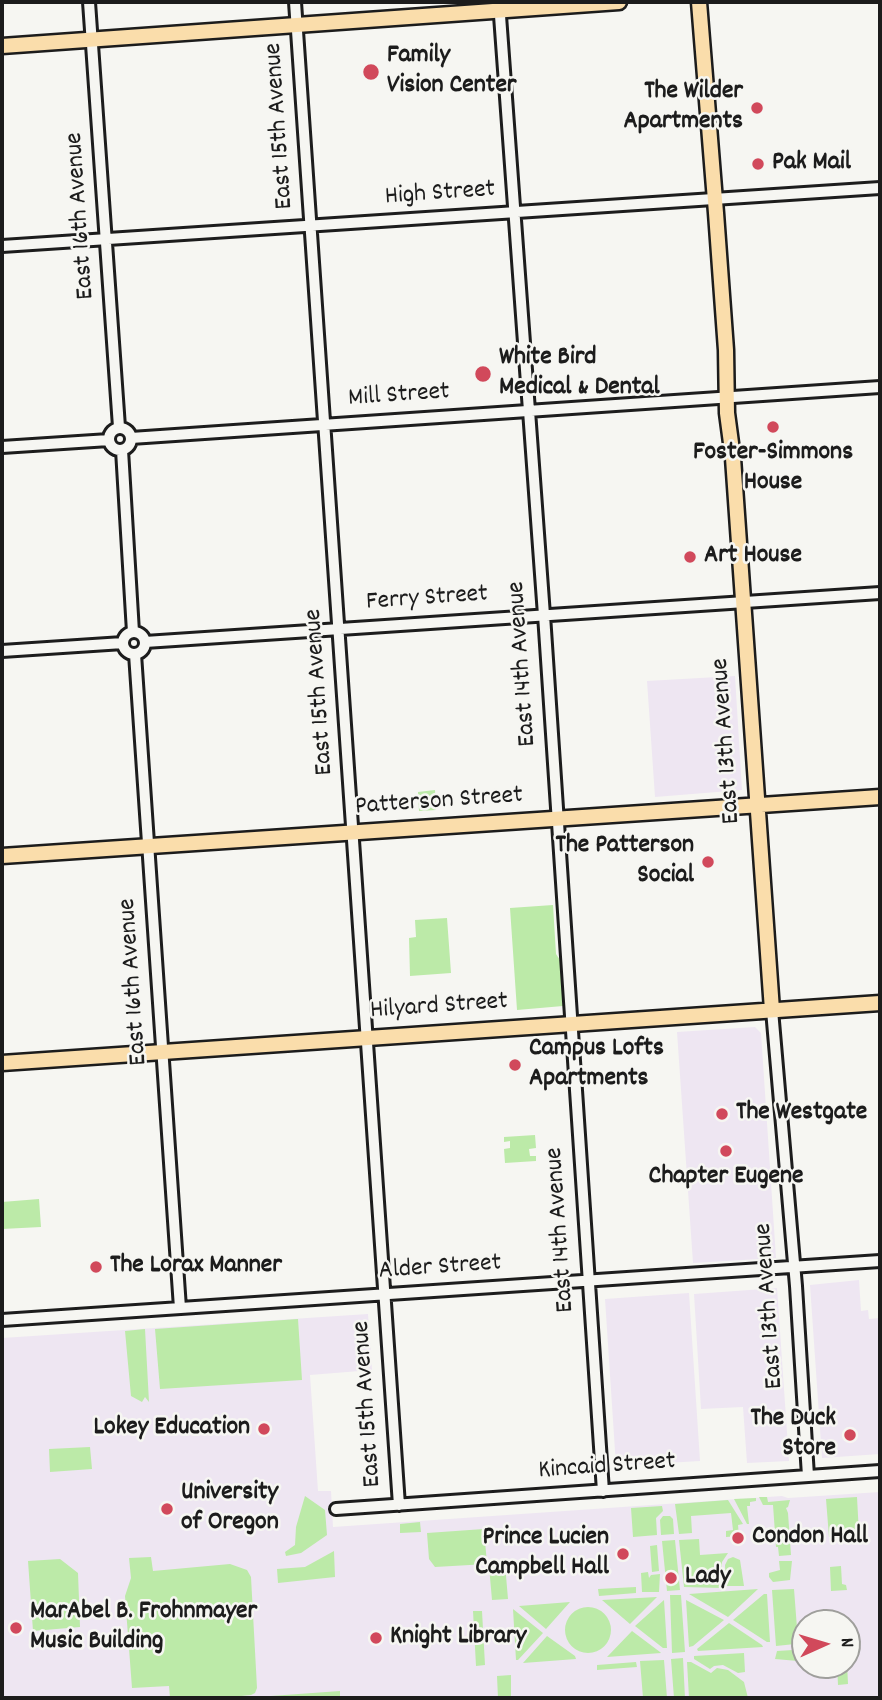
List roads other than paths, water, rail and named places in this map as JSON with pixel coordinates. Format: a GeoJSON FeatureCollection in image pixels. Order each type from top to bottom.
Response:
{"type":"FeatureCollection","features":[{"type":"Feature","properties":{"kind":"main road"},"geometry":{"type":"LineString","coordinates":[[2,46],[500,6],[619,2]]}},
{"type":"Feature","properties":{"kind":"main road","name":"East 13th Avenue"},"geometry":{"type":"LineString","coordinates":[[699,2],[772,1010]]}},
{"type":"Feature","properties":{"kind":"main road","name":"Patterson Street"},"geometry":{"type":"LineString","coordinates":[[2,856],[880,797]]}},
{"type":"Feature","properties":{"kind":"main road","name":"Hilyard Street"},"geometry":{"type":"LineString","coordinates":[[2,1063],[880,1003]]}},
{"type":"Feature","properties":{"kind":"street","name":"East 16th Avenue"},"geometry":{"type":"LineString","coordinates":[[89,2],[119,427]]}},
{"type":"Feature","properties":{"kind":"street","name":"East 15th Avenue"},"geometry":{"type":"LineString","coordinates":[[295,2],[399,1505]]}},
{"type":"Feature","properties":{"kind":"street","name":"East 14th Avenue"},"geometry":{"type":"LineString","coordinates":[[500,6],[603,1491]]}},
{"type":"Feature","properties":{"kind":"street","name":"High Street"},"geometry":{"type":"LineString","coordinates":[[2,246],[880,188]]}},
{"type":"Feature","properties":{"kind":"street","name":"Mill Street"},"geometry":{"type":"LineString","coordinates":[[131,438],[880,387]]}},
{"type":"Feature","properties":{"kind":"street"},"geometry":{"type":"LineString","coordinates":[[119,427],[129,431],[131,438],[128,447],[122,450],[113,448],[109,440],[110,433],[119,427]]}},
{"type":"Feature","properties":{"kind":"street"},"geometry":{"type":"LineString","coordinates":[[2,447],[109,440]]}},
{"type":"Feature","properties":{"kind":"street"},"geometry":{"type":"LineString","coordinates":[[122,450],[133,632]]}},
{"type":"Feature","properties":{"kind":"street","name":"Ferry Street"},"geometry":{"type":"LineString","coordinates":[[145,642],[880,593]]}},
{"type":"Feature","properties":{"kind":"street"},"geometry":{"type":"LineString","coordinates":[[133,632],[140,633],[145,642],[141,651],[135,654],[128,652],[123,643],[124,637],[133,632]]}},
{"type":"Feature","properties":{"kind":"street"},"geometry":{"type":"LineString","coordinates":[[2,651],[123,643]]}},
{"type":"Feature","properties":{"kind":"street","name":"East 16th Avenue"},"geometry":{"type":"LineString","coordinates":[[135,654],[180,1308]]}},
{"type":"Feature","properties":{"kind":"street","name":"East 13th Avenue"},"geometry":{"type":"LineString","coordinates":[[772,1010],[808,1476]]}},
{"type":"Feature","properties":{"kind":"street","name":"Alder Street"},"geometry":{"type":"LineString","coordinates":[[2,1320],[880,1261]]}},
{"type":"Feature","properties":{"kind":"street","name":"Kincaid Street"},"geometry":{"type":"LineString","coordinates":[[336,1509],[880,1471]]}},
{"type":"Feature","properties":{"kind":"place","name":"Family Vision Center"},"geometry":{"type":"Point","coordinates":[371,72]}},
{"type":"Feature","properties":{"kind":"place","name":"The Wilder Apartments"},"geometry":{"type":"Point","coordinates":[757,108]}},
{"type":"Feature","properties":{"kind":"place","name":"Pak Mail"},"geometry":{"type":"Point","coordinates":[758,164]}},
{"type":"Feature","properties":{"kind":"place","name":"White Bird Medical & Dental"},"geometry":{"type":"Point","coordinates":[483,374]}},
{"type":"Feature","properties":{"kind":"place","name":"Foster-Simmons House"},"geometry":{"type":"Point","coordinates":[773,427]}},
{"type":"Feature","properties":{"kind":"place","name":"Art House"},"geometry":{"type":"Point","coordinates":[690,557]}},
{"type":"Feature","properties":{"kind":"place","name":"The Patterson Social"},"geometry":{"type":"Point","coordinates":[708,862]}},
{"type":"Feature","properties":{"kind":"place","name":"Campus Lofts Apartments"},"geometry":{"type":"Point","coordinates":[515,1065]}},
{"type":"Feature","properties":{"kind":"place","name":"The Westgate"},"geometry":{"type":"Point","coordinates":[722,1114]}},
{"type":"Feature","properties":{"kind":"place","name":"Chapter Eugene"},"geometry":{"type":"Point","coordinates":[726,1151]}},
{"type":"Feature","properties":{"kind":"place","name":"The Lorax Manner"},"geometry":{"type":"Point","coordinates":[96,1267]}},
{"type":"Feature","properties":{"kind":"place","name":"Lokey Education"},"geometry":{"type":"Point","coordinates":[264,1429]}},
{"type":"Feature","properties":{"kind":"place","name":"The Duck Store"},"geometry":{"type":"Point","coordinates":[850,1435]}},
{"type":"Feature","properties":{"kind":"place","name":"University of Oregon"},"geometry":{"type":"Point","coordinates":[167,1509]}},
{"type":"Feature","properties":{"kind":"place","name":"Condon Hall"},"geometry":{"type":"Point","coordinates":[738,1538]}},
{"type":"Feature","properties":{"kind":"place","name":"Prince Lucien Campbell Hall"},"geometry":{"type":"Point","coordinates":[623,1554]}},
{"type":"Feature","properties":{"kind":"place","name":"Lady"},"geometry":{"type":"Point","coordinates":[671,1578]}},
{"type":"Feature","properties":{"kind":"place","name":"MarAbel B. Frohnmayer Music Building"},"geometry":{"type":"Point","coordinates":[16,1628]}},
{"type":"Feature","properties":{"kind":"place","name":"Knight Library"},"geometry":{"type":"Point","coordinates":[376,1638]}}]}
